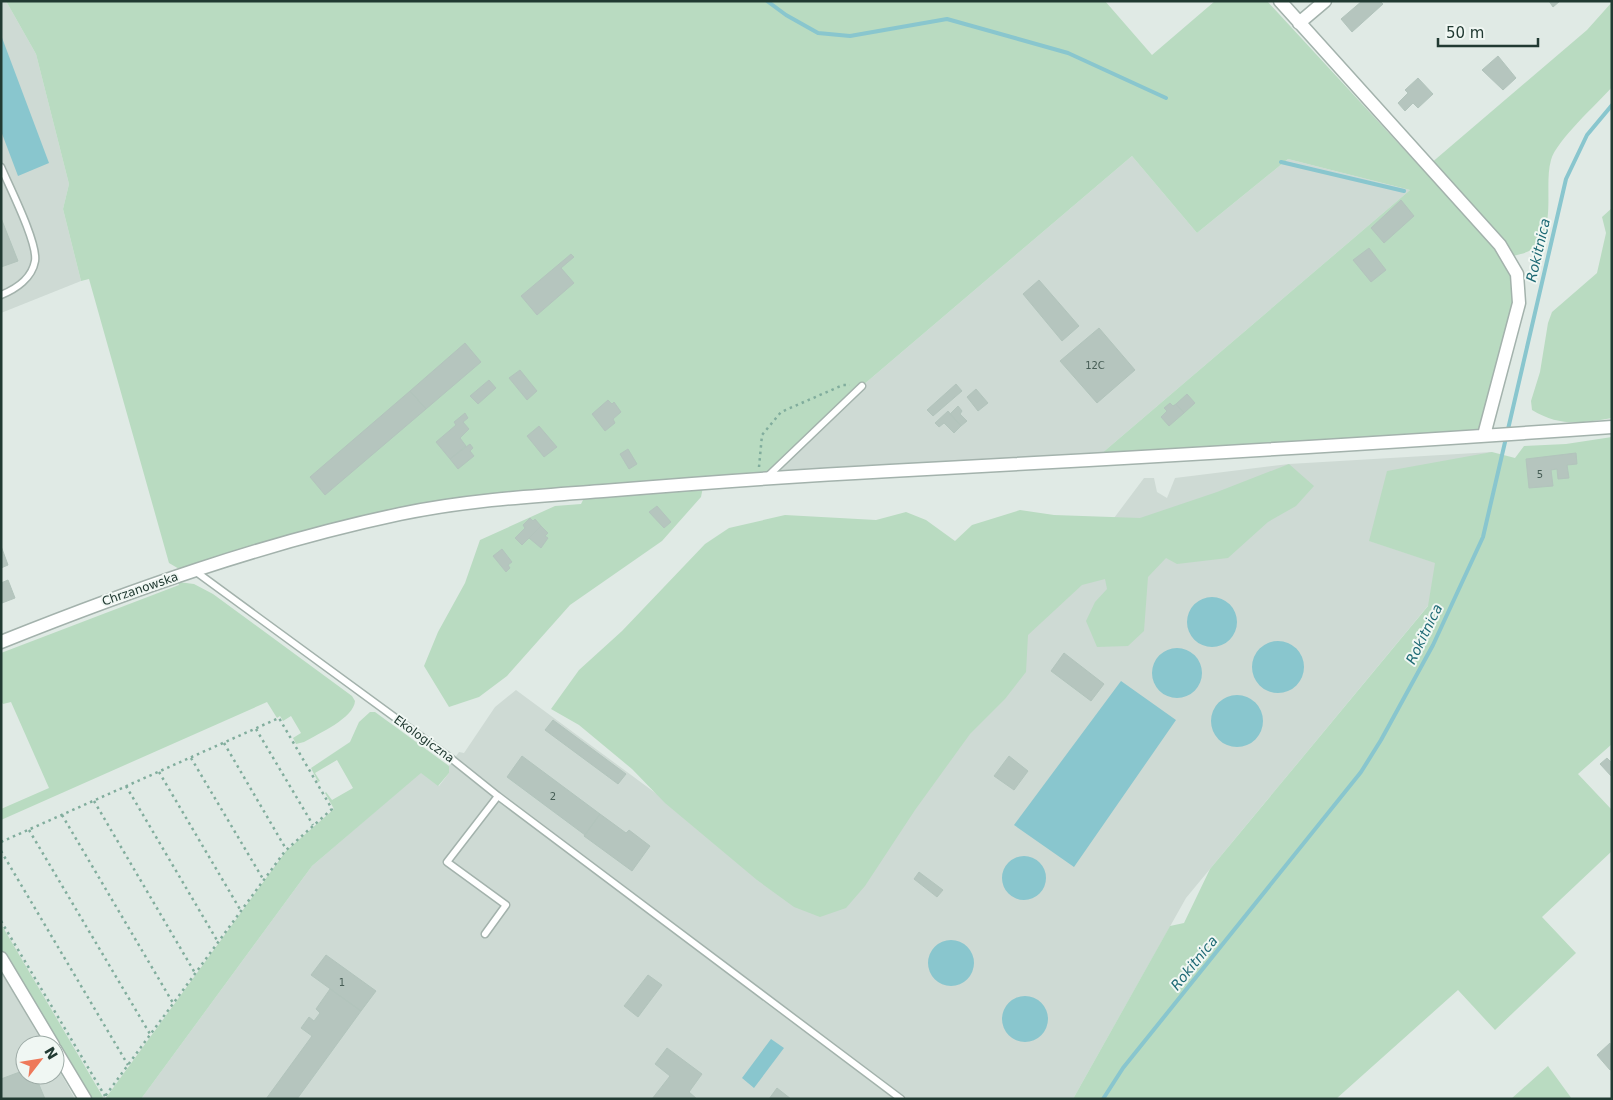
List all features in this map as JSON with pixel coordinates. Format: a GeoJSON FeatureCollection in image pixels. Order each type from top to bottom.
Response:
{"type":"FeatureCollection","features":[{"type":"Feature","properties":{"kind":"street"},"geometry":{"type":"LineString","coordinates":[[1280,1],[1500,246],[1517,274],[1519,303],[1484,435]]}},
{"type":"Feature","properties":{"kind":"street"},"geometry":{"type":"LineString","coordinates":[[1300,23],[1325,1]]}},
{"type":"Feature","properties":{"kind":"street","name":"Chrzanowska"},"geometry":{"type":"LineString","coordinates":[[1,642],[113,598],[194,570],[282,544],[400,514],[459,504],[763,478],[1612,427]]}},
{"type":"Feature","properties":{"kind":"street"},"geometry":{"type":"LineString","coordinates":[[1,958],[47,1035]]}},
{"type":"Feature","properties":{"kind":"street"},"geometry":{"type":"LineString","coordinates":[[65,1066],[84,1099]]}},
{"type":"Feature","properties":{"kind":"lane"},"geometry":{"type":"LineString","coordinates":[[1,167],[34,245],[35,261],[28,276],[18,287],[1,295]]}},
{"type":"Feature","properties":{"kind":"lane"},"geometry":{"type":"LineString","coordinates":[[763,478],[862,386]]}},
{"type":"Feature","properties":{"kind":"lane","name":"Ekologiczna"},"geometry":{"type":"LineString","coordinates":[[194,570],[453,760],[498,796],[901,1099]]}},
{"type":"Feature","properties":{"kind":"lane"},"geometry":{"type":"LineString","coordinates":[[486,934],[506,905],[447,862],[498,796]]}},
{"type":"Feature","properties":{"kind":"path"},"geometry":{"type":"LineString","coordinates":[[763,478],[762,435],[781,412],[843,385],[862,386]]}},
{"type":"Feature","properties":{"kind":"path"},"geometry":{"type":"LineString","coordinates":[[1,842],[280,718],[332,809],[286,849],[104,1098],[1,921]]}},
{"type":"Feature","properties":{"kind":"path"},"geometry":{"type":"LineString","coordinates":[[256,729],[313,825]]}},
{"type":"Feature","properties":{"kind":"path"},"geometry":{"type":"LineString","coordinates":[[224,743],[286,849]]}},
{"type":"Feature","properties":{"kind":"path"},"geometry":{"type":"LineString","coordinates":[[191,758],[263,880]]}},
{"type":"Feature","properties":{"kind":"path"},"geometry":{"type":"LineString","coordinates":[[159,772],[241,911]]}},
{"type":"Feature","properties":{"kind":"path"},"geometry":{"type":"LineString","coordinates":[[126,786],[218,942]]}},
{"type":"Feature","properties":{"kind":"path"},"geometry":{"type":"LineString","coordinates":[[94,801],[196,973]]}},
{"type":"Feature","properties":{"kind":"path"},"geometry":{"type":"LineString","coordinates":[[62,815],[173,1003]]}},
{"type":"Feature","properties":{"kind":"path"},"geometry":{"type":"LineString","coordinates":[[29,830],[150,1034]]}},
{"type":"Feature","properties":{"kind":"path"},"geometry":{"type":"LineString","coordinates":[[1,851],[128,1065]]}},
{"type":"Feature","properties":{"kind":"shaded area"},"geometry":{"type":"Polygon","coordinates":[[[1,1],[6,1],[36,54],[69,184],[63,209],[81,281],[1,313],[1,1]]]}},
{"type":"Feature","properties":{"kind":"shaded area"},"geometry":{"type":"Polygon","coordinates":[[[1132,156],[1197,233],[1288,159],[1410,190],[1094,460],[767,477],[862,386],[1132,156]]]}},
{"type":"Feature","properties":{"kind":"shaded area"},"geometry":{"type":"Polygon","coordinates":[[[1492,452],[1465,561],[1186,898],[1073,1099],[141,1099],[312,866],[421,772],[439,786],[449,773],[449,766],[459,752],[464,753],[495,707],[516,690],[818,913],[1144,478],[1154,478],[1157,492],[1167,498],[1175,478],[1289,464],[1492,452]]]}},
{"type":"Feature","properties":{"kind":"shaded area"},"geometry":{"type":"Polygon","coordinates":[[[1,972],[38,1035],[15,1035],[15,1085],[65,1085],[65,1081],[75,1099],[1,1099],[1,972]]]}},
{"type":"Feature","properties":{"kind":"green space"},"geometry":{"type":"Polygon","coordinates":[[[6,1],[1105,1],[1152,55],[1215,1],[1267,1],[1423,170],[1587,30],[1612,2],[1612,87],[1554,152],[1549,171],[1547,221],[1544,233],[1538,243],[1527,252],[1507,258],[1519,303],[1484,435],[1094,460],[1410,190],[1288,159],[1197,233],[1132,156],[862,386],[767,477],[704,482],[701,497],[662,541],[570,605],[507,676],[479,697],[449,707],[424,666],[438,632],[465,583],[480,540],[555,506],[581,504],[587,492],[459,504],[186,573],[169,563],[89,279],[81,281],[63,209],[69,184],[36,54],[6,1]]]}},
{"type":"Feature","properties":{"kind":"green space"},"geometry":{"type":"Polygon","coordinates":[[[1612,208],[1612,418],[1580,422],[1552,419],[1532,410],[1531,401],[1540,372],[1548,323],[1552,312],[1597,273],[1606,233],[1602,217],[1612,208]]]}},
{"type":"Feature","properties":{"kind":"green space"},"geometry":{"type":"Polygon","coordinates":[[[1612,437],[1612,744],[1578,774],[1612,810],[1612,851],[1542,917],[1576,953],[1495,1030],[1458,990],[1336,1099],[1073,1099],[1170,926],[1184,923],[1210,869],[1428,606],[1435,563],[1369,541],[1387,471],[1492,452],[1515,458],[1524,446],[1566,444],[1612,437]]]}},
{"type":"Feature","properties":{"kind":"green space"},"geometry":{"type":"Polygon","coordinates":[[[1289,464],[1314,486],[1296,506],[1268,522],[1228,558],[1177,564],[1166,558],[1148,577],[1144,631],[1128,646],[1097,647],[1086,621],[1095,602],[1107,589],[1105,579],[1082,585],[1028,635],[1026,672],[1005,699],[970,734],[915,810],[865,886],[846,908],[820,917],[794,907],[757,880],[665,803],[632,769],[579,725],[551,709],[579,670],[622,631],[705,544],[729,528],[785,515],[876,520],[906,512],[926,520],[955,541],[972,525],[1020,510],[1054,515],[1140,518],[1217,492],[1289,464]]]}},
{"type":"Feature","properties":{"kind":"green space"},"geometry":{"type":"Polygon","coordinates":[[[178,582],[194,584],[213,594],[352,696],[355,701],[349,713],[326,730],[304,742],[296,744],[293,738],[301,733],[291,716],[283,721],[280,716],[277,718],[267,702],[1,820],[1,809],[49,788],[11,702],[3,704],[1,701],[1,653],[179,585],[178,582]]]}},
{"type":"Feature","properties":{"kind":"green space"},"geometry":{"type":"Polygon","coordinates":[[[370,712],[375,712],[449,766],[449,773],[438,786],[421,773],[312,866],[141,1099],[105,1099],[286,851],[334,809],[325,793],[332,800],[353,788],[337,760],[315,773],[320,781],[318,782],[311,768],[350,742],[359,722],[370,712]]]}},
{"type":"Feature","properties":{"kind":"green space"},"geometry":{"type":"Polygon","coordinates":[[[1,924],[103,1097],[102,1099],[90,1099],[65,1057],[65,1035],[52,1035],[1,949],[1,924]]]}},
{"type":"Feature","properties":{"kind":"green space"},"geometry":{"type":"Polygon","coordinates":[[[1548,1066],[1572,1099],[1511,1099],[1548,1066]]]}},
{"type":"Feature","properties":{"kind":"water"},"geometry":{"type":"Polygon","coordinates":[[[1,35],[49,163],[18,176],[1,131],[1,35]]]}},
{"type":"Feature","properties":{"kind":"water"},"geometry":{"type":"Polygon","coordinates":[[[1212,597],[1226,601],[1233,608],[1237,622],[1233,636],[1226,643],[1212,647],[1198,643],[1191,636],[1187,622],[1191,608],[1198,601],[1212,597]]]}},
{"type":"Feature","properties":{"kind":"water"},"geometry":{"type":"Polygon","coordinates":[[[1278,641],[1292,645],[1300,653],[1304,667],[1300,681],[1292,689],[1278,693],[1264,689],[1256,681],[1252,667],[1256,653],[1264,645],[1278,641]]]}},
{"type":"Feature","properties":{"kind":"water"},"geometry":{"type":"Polygon","coordinates":[[[1172,648],[1182,648],[1195,655],[1202,668],[1202,678],[1195,691],[1182,698],[1172,698],[1163,694],[1156,687],[1152,678],[1152,668],[1156,659],[1163,652],[1172,648]]]}},
{"type":"Feature","properties":{"kind":"water"},"geometry":{"type":"Polygon","coordinates":[[[1121,681],[1176,720],[1074,867],[1014,825],[1121,681]]]}},
{"type":"Feature","properties":{"kind":"water"},"geometry":{"type":"Polygon","coordinates":[[[1237,695],[1247,697],[1255,703],[1261,711],[1263,721],[1261,731],[1255,739],[1247,745],[1237,747],[1227,745],[1219,739],[1213,731],[1211,721],[1213,711],[1219,703],[1227,697],[1237,695]]]}},
{"type":"Feature","properties":{"kind":"water"},"geometry":{"type":"Polygon","coordinates":[[[1028,856],[1040,862],[1045,869],[1045,887],[1040,894],[1033,899],[1020,900],[1012,897],[1005,890],[1002,874],[1005,866],[1012,859],[1028,856]]]}},
{"type":"Feature","properties":{"kind":"water"},"geometry":{"type":"Polygon","coordinates":[[[951,940],[964,944],[970,950],[974,963],[970,976],[964,982],[951,986],[938,982],[932,976],[928,963],[932,950],[938,944],[951,940]]]}},
{"type":"Feature","properties":{"kind":"water"},"geometry":{"type":"Polygon","coordinates":[[[1020,996],[1030,996],[1042,1002],[1047,1010],[1047,1028],[1042,1036],[1034,1041],[1020,1042],[1012,1039],[1005,1032],[1002,1024],[1002,1014],[1005,1006],[1012,999],[1020,996]]]}},
{"type":"Feature","properties":{"kind":"water"},"geometry":{"type":"Polygon","coordinates":[[[771,1039],[784,1048],[754,1088],[742,1078],[771,1039]]]}},
{"type":"Feature","properties":{"kind":"building"},"geometry":{"type":"Polygon","coordinates":[[[1362,1],[1380,1],[1383,4],[1352,32],[1341,19],[1362,1]]]}},
{"type":"Feature","properties":{"kind":"building"},"geometry":{"type":"Polygon","coordinates":[[[1549,1],[1560,1],[1553,7],[1549,1]]]}},
{"type":"Feature","properties":{"kind":"building"},"geometry":{"type":"Polygon","coordinates":[[[1498,56],[1516,78],[1503,90],[1482,70],[1498,56]]]}},
{"type":"Feature","properties":{"kind":"building"},"geometry":{"type":"Polygon","coordinates":[[[1418,78],[1433,94],[1418,108],[1413,103],[1405,111],[1398,103],[1408,93],[1405,90],[1418,78]]]}},
{"type":"Feature","properties":{"kind":"building"},"geometry":{"type":"Polygon","coordinates":[[[1401,200],[1414,216],[1384,243],[1371,228],[1401,200]]]}},
{"type":"Feature","properties":{"kind":"building"},"geometry":{"type":"Polygon","coordinates":[[[1,218],[18,261],[1,267],[1,218]]]}},
{"type":"Feature","properties":{"kind":"building"},"geometry":{"type":"Polygon","coordinates":[[[1369,248],[1386,270],[1371,282],[1353,260],[1369,248]]]}},
{"type":"Feature","properties":{"kind":"building"},"geometry":{"type":"Polygon","coordinates":[[[571,254],[574,257],[561,268],[574,283],[537,315],[521,296],[571,254]]]}},
{"type":"Feature","properties":{"kind":"building"},"geometry":{"type":"Polygon","coordinates":[[[1039,280],[1079,326],[1062,341],[1023,294],[1039,280]]]}},
{"type":"Feature","properties":{"kind":"building"},"geometry":{"type":"Polygon","coordinates":[[[1099,328],[1135,370],[1097,403],[1060,361],[1099,328]]]}},
{"type":"Feature","properties":{"kind":"building"},"geometry":{"type":"Polygon","coordinates":[[[465,343],[481,362],[426,409],[410,391],[465,343]]]}},
{"type":"Feature","properties":{"kind":"building"},"geometry":{"type":"Polygon","coordinates":[[[520,370],[537,391],[527,400],[509,378],[520,370]]]}},
{"type":"Feature","properties":{"kind":"building"},"geometry":{"type":"Polygon","coordinates":[[[489,380],[496,388],[478,404],[470,396],[489,380]]]}},
{"type":"Feature","properties":{"kind":"building"},"geometry":{"type":"Polygon","coordinates":[[[956,384],[962,391],[933,416],[927,410],[956,384]]]}},
{"type":"Feature","properties":{"kind":"building"},"geometry":{"type":"Polygon","coordinates":[[[976,389],[988,403],[978,411],[967,397],[976,389]]]}},
{"type":"Feature","properties":{"kind":"building"},"geometry":{"type":"Polygon","coordinates":[[[410,391],[426,409],[325,495],[310,477],[410,391]]]}},
{"type":"Feature","properties":{"kind":"building"},"geometry":{"type":"Polygon","coordinates":[[[1187,394],[1195,403],[1184,413],[1176,404],[1187,394]]]}},
{"type":"Feature","properties":{"kind":"building"},"geometry":{"type":"Polygon","coordinates":[[[608,400],[612,404],[614,402],[621,412],[613,419],[615,423],[605,431],[592,414],[608,400]]]}},
{"type":"Feature","properties":{"kind":"building"},"geometry":{"type":"Polygon","coordinates":[[[1170,403],[1173,406],[1176,404],[1184,413],[1169,426],[1161,417],[1167,411],[1164,408],[1170,403]]]}},
{"type":"Feature","properties":{"kind":"building"},"geometry":{"type":"Polygon","coordinates":[[[958,406],[962,411],[960,414],[967,421],[961,426],[950,414],[958,406]]]}},
{"type":"Feature","properties":{"kind":"building"},"geometry":{"type":"Polygon","coordinates":[[[948,411],[961,426],[954,433],[944,423],[939,427],[935,423],[948,411]]]}},
{"type":"Feature","properties":{"kind":"building"},"geometry":{"type":"Polygon","coordinates":[[[465,413],[468,418],[463,422],[469,429],[460,438],[466,446],[450,459],[436,442],[456,425],[454,422],[465,413]]]}},
{"type":"Feature","properties":{"kind":"building"},"geometry":{"type":"Polygon","coordinates":[[[539,426],[557,447],[544,457],[527,436],[539,426]]]}},
{"type":"Feature","properties":{"kind":"building"},"geometry":{"type":"Polygon","coordinates":[[[470,444],[473,448],[470,451],[474,456],[458,469],[450,459],[470,444]]]}},
{"type":"Feature","properties":{"kind":"building"},"geometry":{"type":"Polygon","coordinates":[[[628,449],[637,464],[629,469],[620,454],[628,449]]]}},
{"type":"Feature","properties":{"kind":"building"},"geometry":{"type":"Polygon","coordinates":[[[1576,453],[1577,464],[1567,465],[1569,478],[1558,479],[1557,469],[1551,470],[1553,486],[1529,488],[1526,459],[1576,453]]]}},
{"type":"Feature","properties":{"kind":"building"},"geometry":{"type":"Polygon","coordinates":[[[657,506],[671,522],[664,528],[649,512],[657,506]]]}},
{"type":"Feature","properties":{"kind":"building"},"geometry":{"type":"Polygon","coordinates":[[[530,518],[533,521],[535,519],[541,526],[522,545],[515,538],[525,528],[523,525],[530,518]]]}},
{"type":"Feature","properties":{"kind":"building"},"geometry":{"type":"Polygon","coordinates":[[[541,526],[548,533],[545,536],[548,538],[541,548],[529,538],[541,526]]]}},
{"type":"Feature","properties":{"kind":"building"},"geometry":{"type":"Polygon","coordinates":[[[1,546],[8,565],[1,568],[1,546]]]}},
{"type":"Feature","properties":{"kind":"building"},"geometry":{"type":"Polygon","coordinates":[[[502,549],[512,562],[508,565],[510,568],[506,572],[493,556],[502,549]]]}},
{"type":"Feature","properties":{"kind":"building"},"geometry":{"type":"Polygon","coordinates":[[[8,580],[15,598],[2,603],[1,583],[8,580]]]}},
{"type":"Feature","properties":{"kind":"building"},"geometry":{"type":"Polygon","coordinates":[[[1064,653],[1104,684],[1091,701],[1051,671],[1064,653]]]}},
{"type":"Feature","properties":{"kind":"building"},"geometry":{"type":"Polygon","coordinates":[[[553,720],[626,774],[618,784],[545,730],[553,720]]]}},
{"type":"Feature","properties":{"kind":"building"},"geometry":{"type":"Polygon","coordinates":[[[522,756],[600,814],[585,835],[507,777],[522,756]]]}},
{"type":"Feature","properties":{"kind":"building"},"geometry":{"type":"Polygon","coordinates":[[[1009,756],[1028,771],[1014,790],[994,776],[1009,756]]]}},
{"type":"Feature","properties":{"kind":"building"},"geometry":{"type":"Polygon","coordinates":[[[1607,758],[1612,763],[1612,777],[1600,764],[1607,758]]]}},
{"type":"Feature","properties":{"kind":"building"},"geometry":{"type":"Polygon","coordinates":[[[600,814],[626,833],[629,830],[650,846],[632,871],[584,836],[600,814]]]}},
{"type":"Feature","properties":{"kind":"building"},"geometry":{"type":"Polygon","coordinates":[[[919,872],[943,890],[937,897],[914,879],[919,872]]]}},
{"type":"Feature","properties":{"kind":"building"},"geometry":{"type":"Polygon","coordinates":[[[326,955],[376,991],[361,1011],[311,975],[326,955]]]}},
{"type":"Feature","properties":{"kind":"building"},"geometry":{"type":"Polygon","coordinates":[[[648,975],[662,985],[638,1017],[624,1006],[648,975]]]}},
{"type":"Feature","properties":{"kind":"building"},"geometry":{"type":"Polygon","coordinates":[[[330,989],[361,1011],[297,1099],[266,1099],[312,1036],[301,1028],[309,1017],[314,1021],[320,1013],[316,1009],[330,989]]]}},
{"type":"Feature","properties":{"kind":"building"},"geometry":{"type":"Polygon","coordinates":[[[1610,1043],[1612,1069],[1610,1070],[1597,1055],[1610,1043]]]}},
{"type":"Feature","properties":{"kind":"building"},"geometry":{"type":"Polygon","coordinates":[[[667,1048],[702,1074],[689,1092],[697,1099],[652,1099],[670,1076],[655,1064],[667,1048]]]}},
{"type":"Feature","properties":{"kind":"building"},"geometry":{"type":"Polygon","coordinates":[[[15,1074],[15,1085],[39,1085],[45,1099],[1,1099],[1,1079],[15,1074]]]}},
{"type":"Feature","properties":{"kind":"building"},"geometry":{"type":"Polygon","coordinates":[[[777,1088],[791,1099],[769,1099],[777,1088]]]}},
{"type":"Feature","properties":{"kind":"waterway"},"geometry":{"type":"LineString","coordinates":[[767,1],[786,15],[818,33],[850,36],[947,19],[1068,53],[1166,98]]}},
{"type":"Feature","properties":{"kind":"waterway","name":"Rokitnica"},"geometry":{"type":"LineString","coordinates":[[1103,1099],[1123,1068],[1361,772],[1381,740],[1433,645],[1483,537],[1566,179],[1587,135],[1612,105]]}},
{"type":"Feature","properties":{"kind":"waterway"},"geometry":{"type":"LineString","coordinates":[[1281,162],[1404,191]]}}]}
